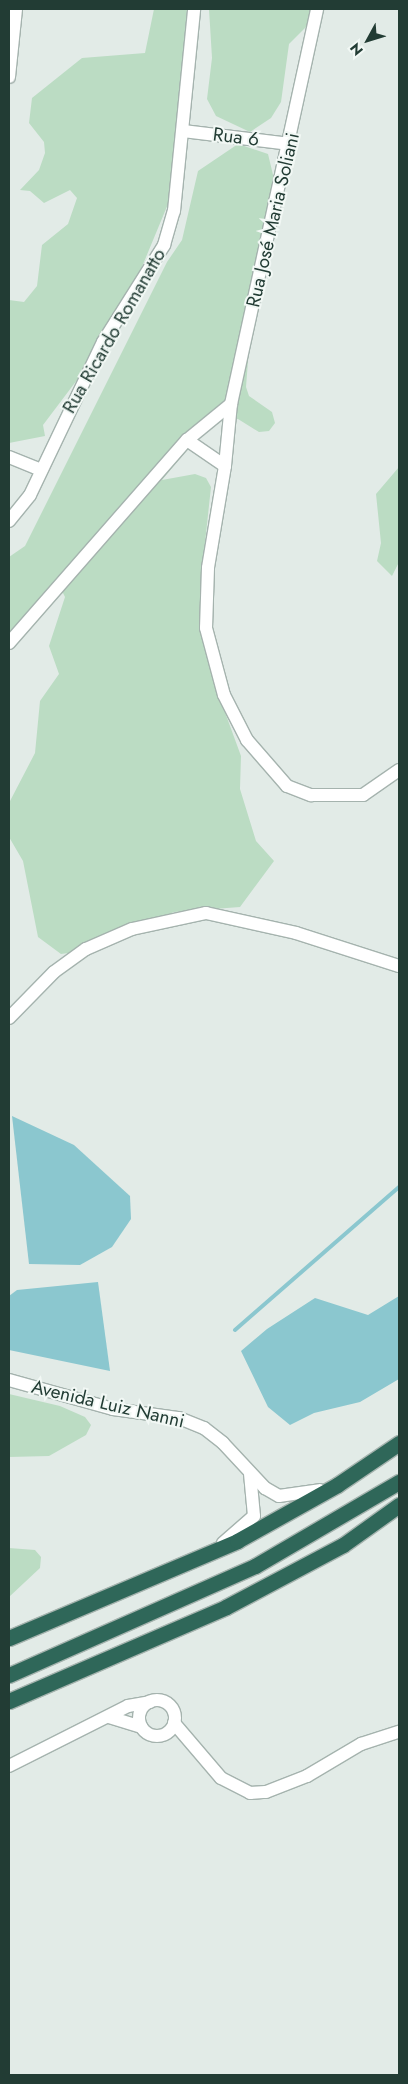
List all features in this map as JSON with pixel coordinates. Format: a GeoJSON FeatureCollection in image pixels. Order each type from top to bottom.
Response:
{"type":"FeatureCollection","features":[{"type":"Feature","properties":{"kind":"highway"},"geometry":{"type":"LineString","coordinates":[[9,1638],[203,1557],[337,1484],[399,1443]]}},
{"type":"Feature","properties":{"kind":"highway"},"geometry":{"type":"LineString","coordinates":[[9,1675],[255,1566],[399,1482]]}},
{"type":"Feature","properties":{"kind":"highway"},"geometry":{"type":"LineString","coordinates":[[342,1545],[399,1505]]}},
{"type":"Feature","properties":{"kind":"highway"},"geometry":{"type":"LineString","coordinates":[[9,1701],[226,1607],[399,1513]]}},
{"type":"Feature","properties":{"kind":"street"},"geometry":{"type":"LineString","coordinates":[[9,77],[16,9]]}},
{"type":"Feature","properties":{"kind":"street","name":"Rua Ricardo Romanatto"},"geometry":{"type":"LineString","coordinates":[[9,521],[30,495],[38,469],[103,342],[164,245],[174,211],[194,9]]}},
{"type":"Feature","properties":{"kind":"street","name":"Rua José Maria Soliani"},"geometry":{"type":"LineString","coordinates":[[318,9],[290,144],[231,404],[225,466],[208,568],[206,628],[224,695],[247,740],[287,786],[311,795],[363,794],[399,770]]}},
{"type":"Feature","properties":{"kind":"street","name":"Rua 6"},"geometry":{"type":"LineString","coordinates":[[182,131],[290,144]]}},
{"type":"Feature","properties":{"kind":"street"},"geometry":{"type":"LineString","coordinates":[[9,643],[187,440],[231,404]]}},
{"type":"Feature","properties":{"kind":"street"},"geometry":{"type":"LineString","coordinates":[[187,440],[225,466]]}},
{"type":"Feature","properties":{"kind":"street"},"geometry":{"type":"LineString","coordinates":[[9,457],[38,469]]}},
{"type":"Feature","properties":{"kind":"street"},"geometry":{"type":"LineString","coordinates":[[9,1018],[54,972],[86,949],[132,929],[206,913],[296,933],[399,966]]}},
{"type":"Feature","properties":{"kind":"street","name":"Avenida Luiz Nanni"},"geometry":{"type":"LineString","coordinates":[[9,1380],[113,1409],[179,1418],[204,1428],[278,1496],[306,1494],[337,1484]]}},
{"type":"Feature","properties":{"kind":"street"},"geometry":{"type":"LineString","coordinates":[[203,1557],[254,1516],[250,1471]]}},
{"type":"Feature","properties":{"kind":"street"},"geometry":{"type":"LineString","coordinates":[[9,1766],[128,1706],[161,1701],[170,1706],[174,1723],[221,1778],[250,1793],[266,1792],[307,1776],[361,1744],[399,1732]]}},
{"type":"Feature","properties":{"kind":"street"},"geometry":{"type":"LineString","coordinates":[[142,1727],[139,1716],[150,1702]]}},
{"type":"Feature","properties":{"kind":"street"},"geometry":{"type":"LineString","coordinates":[[109,1717],[142,1727],[157,1736],[168,1732],[174,1723]]}},
{"type":"Feature","properties":{"kind":"green space"},"geometry":{"type":"Polygon","coordinates":[[[154,9],[187,9],[173,192],[139,274],[77,380],[43,425],[45,436],[9,443],[9,300],[24,302],[37,286],[42,245],[68,224],[77,198],[70,190],[44,203],[30,191],[20,190],[39,170],[45,153],[44,142],[29,123],[32,98],[82,58],[145,53],[154,9]]]}},
{"type":"Feature","properties":{"kind":"green space"},"geometry":{"type":"Polygon","coordinates":[[[209,9],[313,9],[306,27],[289,44],[281,102],[271,118],[250,132],[216,116],[207,99],[212,58],[209,9]]]}},
{"type":"Feature","properties":{"kind":"green space"},"geometry":{"type":"Polygon","coordinates":[[[238,144],[268,154],[274,179],[253,296],[246,387],[249,396],[272,412],[275,423],[269,431],[259,432],[238,419],[226,418],[198,437],[162,480],[195,474],[206,478],[211,487],[201,580],[205,634],[215,685],[241,756],[240,789],[256,841],[274,861],[240,907],[174,912],[83,951],[61,954],[38,937],[23,861],[9,837],[9,803],[35,753],[40,701],[59,674],[49,646],[65,597],[63,593],[55,596],[9,643],[9,557],[25,546],[167,262],[182,240],[198,171],[238,144]]]}},
{"type":"Feature","properties":{"kind":"green space"},"geometry":{"type":"Polygon","coordinates":[[[399,467],[399,562],[392,576],[377,561],[381,543],[376,494],[399,467]]]}},
{"type":"Feature","properties":{"kind":"green space"},"geometry":{"type":"Polygon","coordinates":[[[9,1394],[60,1406],[85,1417],[91,1425],[86,1435],[49,1456],[9,1457],[9,1394]]]}},
{"type":"Feature","properties":{"kind":"green space"},"geometry":{"type":"Polygon","coordinates":[[[9,1548],[35,1550],[41,1557],[40,1568],[9,1597],[9,1548]]]}},
{"type":"Feature","properties":{"kind":"water"},"geometry":{"type":"Polygon","coordinates":[[[12,1116],[74,1145],[130,1196],[131,1219],[112,1247],[80,1265],[29,1264],[12,1116]]]}},
{"type":"Feature","properties":{"kind":"water"},"geometry":{"type":"Polygon","coordinates":[[[98,1282],[110,1371],[9,1350],[9,1296],[17,1290],[98,1282]]]}},
{"type":"Feature","properties":{"kind":"water"},"geometry":{"type":"Polygon","coordinates":[[[399,1296],[399,1379],[360,1402],[314,1413],[290,1425],[268,1407],[241,1351],[267,1329],[315,1298],[368,1315],[399,1296]]]}},
{"type":"Feature","properties":{"kind":"waterway"},"geometry":{"type":"LineString","coordinates":[[235,1330],[399,1187]]}}]}
